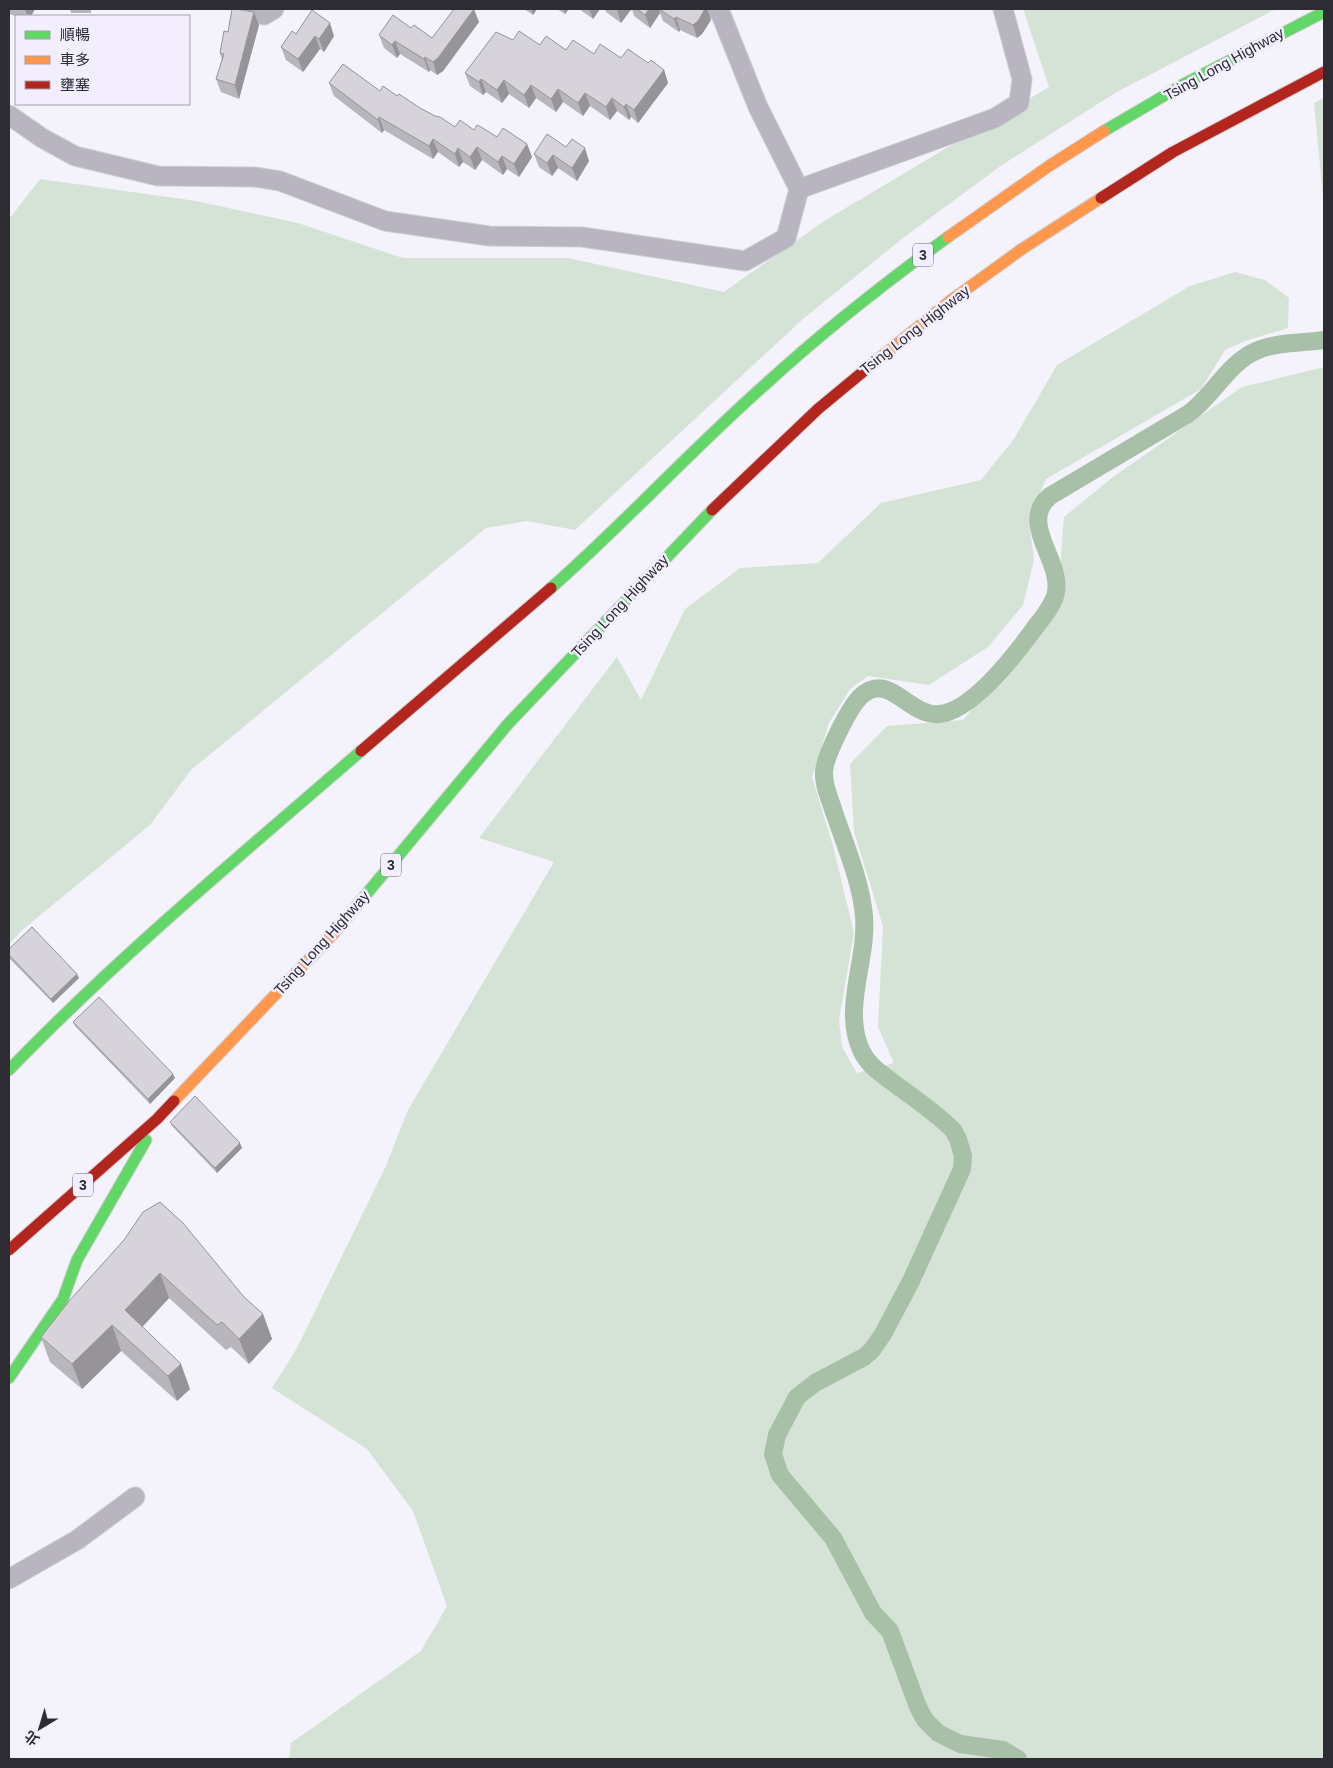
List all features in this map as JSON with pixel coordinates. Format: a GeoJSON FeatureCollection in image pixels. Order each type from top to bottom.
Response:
{"type":"FeatureCollection","features":[{"type":"Feature","properties":{"kind":"highway","name":"Tsing Long Highway"},"geometry":{"type":"LineString","coordinates":[[9,1070],[57,1018],[212,880],[573,568],[795,357],[909,265],[1026,182],[1138,112],[1270,37],[1324,12]]}},
{"type":"Feature","properties":{"kind":"highway","name":"Tsing Long Highway"},"geometry":{"type":"LineString","coordinates":[[9,1250],[158,1119],[328,941],[515,717],[717,504],[818,409],[935,312],[1022,249],[1173,152],[1324,72]]}},
{"type":"Feature","properties":{"kind":"highway"},"geometry":{"type":"LineString","coordinates":[[25,1037],[57,1018]]}},
{"type":"Feature","properties":{"kind":"highway"},"geometry":{"type":"LineString","coordinates":[[9,1378],[63,1300],[77,1260],[158,1119]]}},
{"type":"Feature","properties":{"kind":"street"},"geometry":{"type":"LineString","coordinates":[[250,9],[264,16],[274,9]]}},
{"type":"Feature","properties":{"kind":"street"},"geometry":{"type":"LineString","coordinates":[[799,190],[995,118],[1019,103],[1022,79],[1003,9]]}},
{"type":"Feature","properties":{"kind":"street"},"geometry":{"type":"LineString","coordinates":[[9,115],[42,138],[75,156],[158,176],[254,177],[280,180],[385,221],[489,236],[582,237],[745,261],[786,238],[799,190],[758,107],[718,10]]}},
{"type":"Feature","properties":{"kind":"street"},"geometry":{"type":"LineString","coordinates":[[9,1579],[77,1540],[135,1497]]}},
{"type":"Feature","properties":{"kind":"green space"},"geometry":{"type":"Polygon","coordinates":[[[1023,9],[1276,9],[1115,93],[1002,165],[903,238],[803,319],[575,530],[527,521],[486,528],[191,770],[150,825],[21,931],[9,945],[9,219],[40,179],[196,201],[298,223],[403,258],[568,258],[724,292],[824,221],[1049,87],[1023,9]]]}},
{"type":"Feature","properties":{"kind":"green space"},"geometry":{"type":"Polygon","coordinates":[[[1324,98],[1324,207],[1314,103],[1324,98]]]}},
{"type":"Feature","properties":{"kind":"green space"},"geometry":{"type":"Polygon","coordinates":[[[1235,272],[1265,280],[1289,298],[1288,328],[1245,341],[1225,350],[1201,389],[1046,479],[1029,520],[1034,560],[1023,605],[988,647],[929,685],[868,676],[850,689],[829,723],[812,777],[833,846],[854,933],[839,1020],[842,1047],[857,1073],[894,1063],[878,1027],[883,926],[854,832],[850,764],[887,726],[963,720],[1057,607],[1064,517],[1113,477],[1242,387],[1324,367],[1324,1759],[289,1759],[291,1743],[421,1651],[447,1606],[413,1511],[367,1449],[272,1388],[297,1348],[385,1168],[408,1110],[554,862],[479,838],[617,657],[641,700],[685,609],[740,568],[818,563],[881,503],[981,480],[1014,439],[1057,365],[1190,286],[1235,272]]]}},
{"type":"Feature","properties":{"kind":"building"},"geometry":{"type":"Polygon","coordinates":[[[232,9],[254,12],[235,85],[216,79],[224,54],[220,53],[224,31],[228,32],[232,9]]]}},
{"type":"Feature","properties":{"kind":"building"},"geometry":{"type":"Polygon","coordinates":[[[454,9],[474,9],[438,58],[433,62],[425,57],[424,59],[395,41],[392,45],[379,35],[393,15],[411,28],[414,25],[432,38],[454,9]]]}},
{"type":"Feature","properties":{"kind":"building"},"geometry":{"type":"Polygon","coordinates":[[[637,9],[649,9],[645,15],[637,9]]]}},
{"type":"Feature","properties":{"kind":"building"},"geometry":{"type":"Polygon","coordinates":[[[659,9],[705,9],[698,21],[693,25],[676,17],[674,19],[659,9]]]}},
{"type":"Feature","properties":{"kind":"building"},"geometry":{"type":"Polygon","coordinates":[[[312,10],[330,23],[319,39],[315,36],[298,59],[281,47],[292,31],[296,34],[312,10]]]}},
{"type":"Feature","properties":{"kind":"building"},"geometry":{"type":"Polygon","coordinates":[[[519,31],[540,45],[546,36],[566,50],[573,40],[594,54],[600,44],[621,58],[628,49],[648,63],[651,60],[664,70],[634,110],[626,104],[624,107],[612,98],[606,107],[585,93],[578,103],[558,89],[551,99],[531,85],[524,95],[504,80],[497,90],[481,79],[479,82],[465,73],[496,32],[513,40],[519,31]]]}},
{"type":"Feature","properties":{"kind":"building"},"geometry":{"type":"Polygon","coordinates":[[[343,64],[380,91],[383,86],[397,96],[399,94],[455,127],[460,120],[474,130],[477,125],[497,137],[503,128],[527,144],[514,164],[502,156],[498,162],[477,147],[470,157],[458,148],[455,154],[433,139],[429,146],[379,117],[378,120],[329,83],[343,64]]]}},
{"type":"Feature","properties":{"kind":"building"},"geometry":{"type":"Polygon","coordinates":[[[547,134],[566,147],[572,139],[585,148],[572,168],[553,155],[547,163],[534,154],[547,134]]]}},
{"type":"Feature","properties":{"kind":"building"},"geometry":{"type":"Polygon","coordinates":[[[32,927],[77,974],[51,999],[9,955],[9,949],[32,927]]]}},
{"type":"Feature","properties":{"kind":"building"},"geometry":{"type":"Polygon","coordinates":[[[99,997],[173,1074],[148,1099],[73,1022],[99,997]]]}},
{"type":"Feature","properties":{"kind":"building"},"geometry":{"type":"Polygon","coordinates":[[[195,1096],[240,1143],[215,1168],[170,1122],[195,1096]]]}},
{"type":"Feature","properties":{"kind":"building"},"geometry":{"type":"Polygon","coordinates":[[[160,1202],[183,1223],[244,1297],[263,1314],[239,1339],[222,1322],[217,1325],[160,1273],[125,1310],[181,1364],[168,1376],[112,1325],[72,1364],[41,1337],[70,1300],[124,1240],[143,1212],[160,1202]]]}},
{"type":"Feature","properties":{"kind":"waterway"},"geometry":{"type":"LineString","coordinates":[[1018,1759],[1003,1750],[960,1744],[938,1733],[925,1720],[918,1707],[890,1631],[873,1613],[833,1538],[780,1475],[773,1454],[777,1435],[797,1397],[815,1383],[864,1357],[872,1350],[883,1334],[911,1281],[962,1169],[963,1156],[953,1130],[874,1067],[865,1058],[856,1036],[854,1002],[864,933],[864,916],[856,876],[826,787],[824,776],[825,764],[850,711],[860,697],[870,690],[880,688],[890,691],[918,709],[940,714],[966,703],[992,680],[1016,653],[1044,616],[1055,597],[1056,580],[1039,530],[1038,518],[1041,507],[1050,496],[1188,414],[1246,356],[1272,346],[1324,340]]}},
{"type":"Feature","properties":{"kind":"traffic: fast"},"geometry":{"type":"LineString","coordinates":[[1104,131],[1184,84],[1324,12]]}},
{"type":"Feature","properties":{"kind":"traffic: fast"},"geometry":{"type":"LineString","coordinates":[[551,588],[740,407],[811,344],[902,271],[948,237]]}},
{"type":"Feature","properties":{"kind":"traffic: fast"},"geometry":{"type":"LineString","coordinates":[[334,933],[508,724],[712,510]]}},
{"type":"Feature","properties":{"kind":"traffic: fast"},"geometry":{"type":"LineString","coordinates":[[9,1070],[137,946],[361,751]]}},
{"type":"Feature","properties":{"kind":"traffic: fast"},"geometry":{"type":"LineString","coordinates":[[9,1378],[63,1299],[77,1260],[146,1140]]}},
{"type":"Feature","properties":{"kind":"traffic: slow"},"geometry":{"type":"LineString","coordinates":[[948,237],[1049,166],[1104,131]]}},
{"type":"Feature","properties":{"kind":"traffic: slow"},"geometry":{"type":"LineString","coordinates":[[876,361],[950,301],[1022,249],[1101,198]]}},
{"type":"Feature","properties":{"kind":"traffic: slow"},"geometry":{"type":"LineString","coordinates":[[174,1101],[334,933]]}},
{"type":"Feature","properties":{"kind":"traffic: jam"},"geometry":{"type":"LineString","coordinates":[[1101,198],[1173,152],[1324,72]]}},
{"type":"Feature","properties":{"kind":"traffic: jam"},"geometry":{"type":"LineString","coordinates":[[712,510],[818,409],[876,361]]}},
{"type":"Feature","properties":{"kind":"traffic: jam"},"geometry":{"type":"LineString","coordinates":[[361,751],[551,588]]}},
{"type":"Feature","properties":{"kind":"traffic: jam"},"geometry":{"type":"LineString","coordinates":[[9,1250],[157,1119],[174,1101]]}}]}
